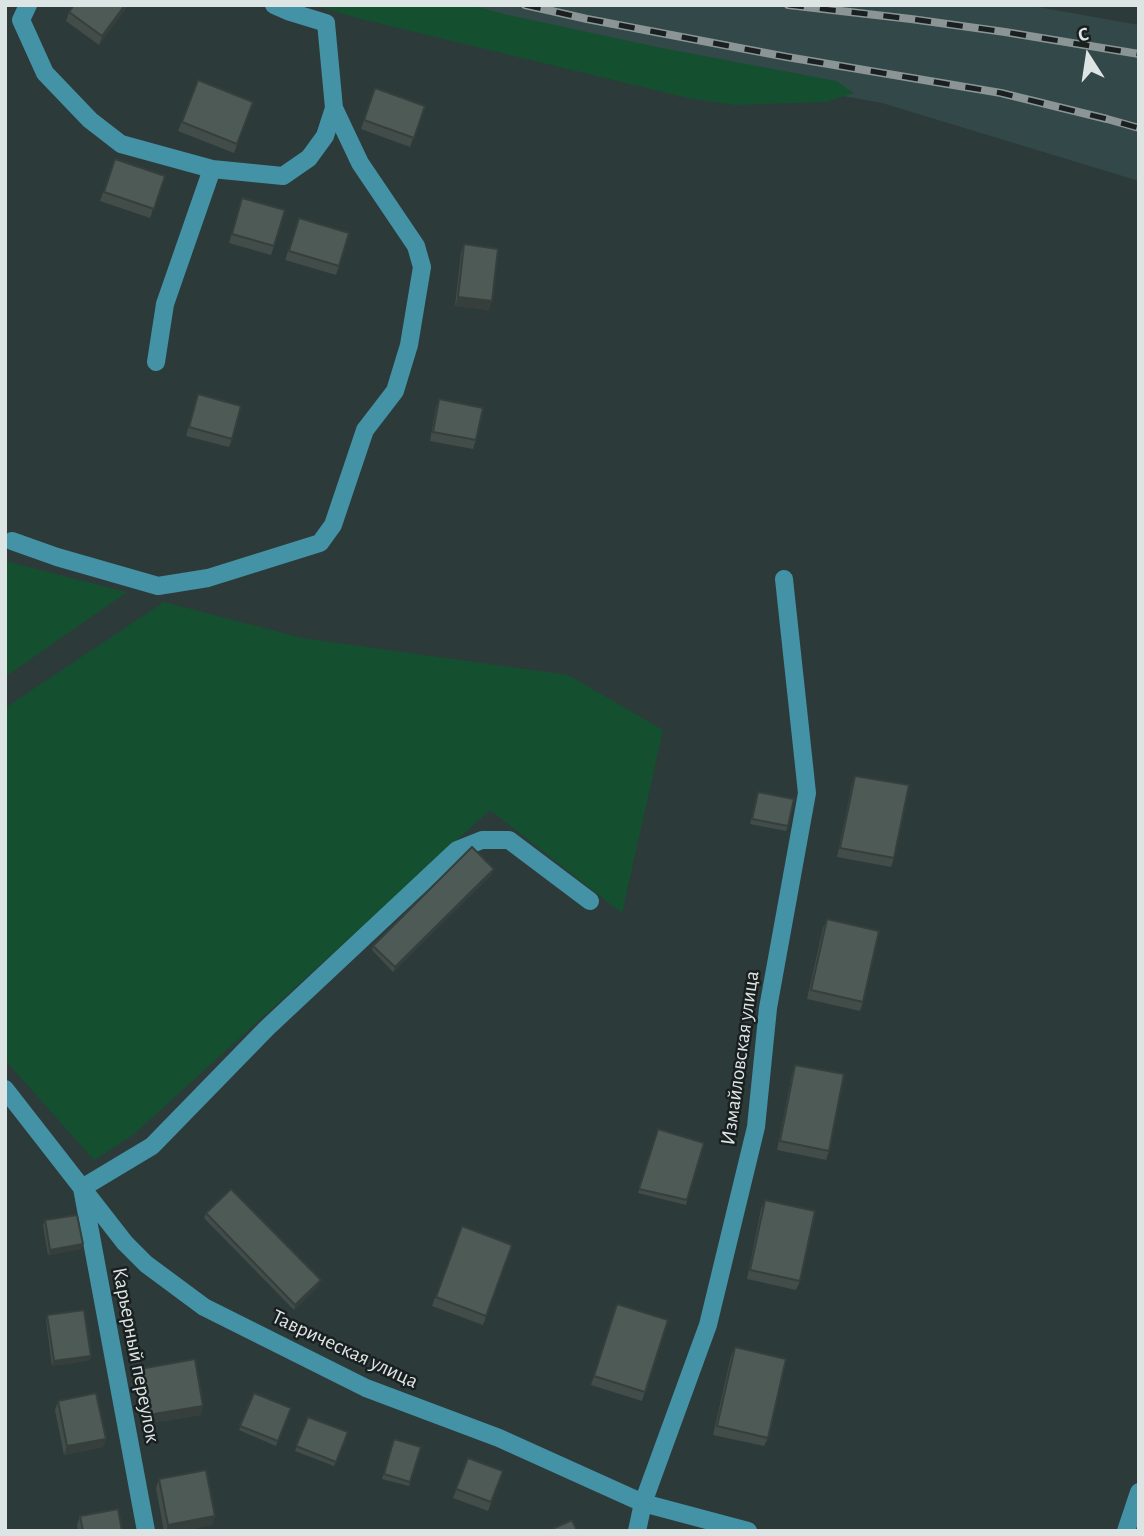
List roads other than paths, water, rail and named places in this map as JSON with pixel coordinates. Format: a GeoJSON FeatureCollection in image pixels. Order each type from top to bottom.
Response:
{"type":"FeatureCollection","features":[{"type":"Feature","properties":{"kind":"street"},"geometry":{"type":"LineString","coordinates":[[28,5],[21,20],[45,74],[90,120],[121,144],[212,169],[283,176],[309,158],[325,136],[334,108]]}},
{"type":"Feature","properties":{"kind":"street"},"geometry":{"type":"LineString","coordinates":[[12,541],[158,586],[208,578],[320,543],[333,525],[365,429],[395,391],[409,345],[422,267],[416,246],[360,163],[334,108],[326,23],[274,5]]}},
{"type":"Feature","properties":{"kind":"street"},"geometry":{"type":"LineString","coordinates":[[156,362],[165,304],[212,169]]}},
{"type":"Feature","properties":{"kind":"street","name":"Измайловская улица"},"geometry":{"type":"LineString","coordinates":[[637,1531],[643,1503],[708,1325],[757,1127],[768,1008],[807,793],[784,579]]}},
{"type":"Feature","properties":{"kind":"street"},"geometry":{"type":"LineString","coordinates":[[82,1188],[152,1146],[267,1028],[457,850],[482,840],[509,840],[590,901]]}},
{"type":"Feature","properties":{"kind":"street","name":"Таврическая улица"},"geometry":{"type":"LineString","coordinates":[[5,1089],[125,1243],[179,1290],[204,1307],[366,1388],[499,1438],[643,1503],[748,1531]]}},
{"type":"Feature","properties":{"kind":"street","name":"Карьерный переулок"},"geometry":{"type":"LineString","coordinates":[[82,1188],[146,1531]]}},
{"type":"Feature","properties":{"kind":"street"},"geometry":{"type":"LineString","coordinates":[[1126,1531],[1139,1492]]}},
{"type":"Feature","properties":{"kind":"railway"},"geometry":{"type":"LineString","coordinates":[[525,5],[787,57],[1001,93],[1139,128]]}},
{"type":"Feature","properties":{"kind":"railway"},"geometry":{"type":"LineString","coordinates":[[788,5],[1005,32],[1139,54]]}}]}
